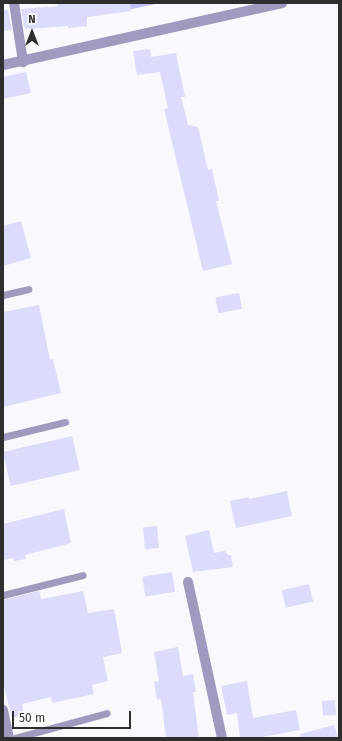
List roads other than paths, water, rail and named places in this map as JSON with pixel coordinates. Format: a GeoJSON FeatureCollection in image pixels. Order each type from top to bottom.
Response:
{"type":"FeatureCollection","features":[{"type":"Feature","properties":{"kind":"street"},"geometry":{"type":"LineString","coordinates":[[14,3],[23,62]]}},
{"type":"Feature","properties":{"kind":"street"},"geometry":{"type":"LineString","coordinates":[[3,65],[23,62],[282,3]]}},
{"type":"Feature","properties":{"kind":"street"},"geometry":{"type":"LineString","coordinates":[[188,582],[222,738]]}},
{"type":"Feature","properties":{"kind":"street"},"geometry":{"type":"LineString","coordinates":[[3,710],[9,738]]}},
{"type":"Feature","properties":{"kind":"lane"},"geometry":{"type":"LineString","coordinates":[[3,295],[28,289]]}},
{"type":"Feature","properties":{"kind":"lane"},"geometry":{"type":"LineString","coordinates":[[3,437],[65,422]]}},
{"type":"Feature","properties":{"kind":"lane"},"geometry":{"type":"LineString","coordinates":[[3,595],[83,575]]}},
{"type":"Feature","properties":{"kind":"lane"},"geometry":{"type":"LineString","coordinates":[[15,738],[107,713]]}}]}
